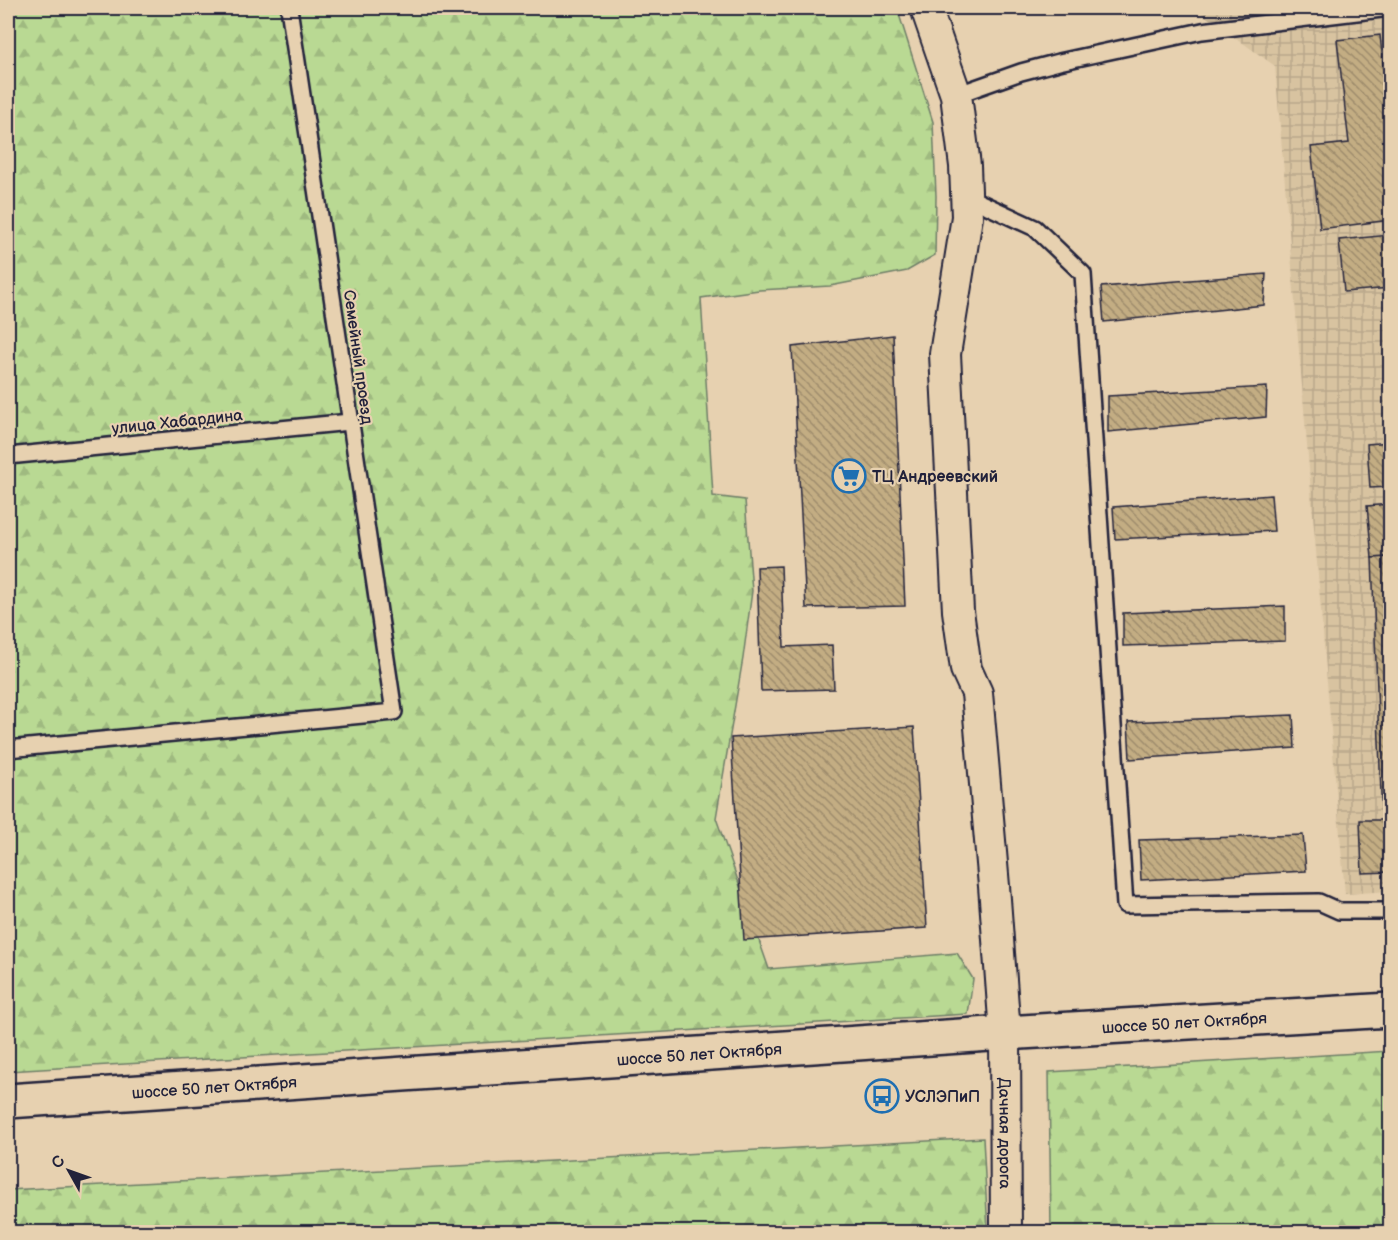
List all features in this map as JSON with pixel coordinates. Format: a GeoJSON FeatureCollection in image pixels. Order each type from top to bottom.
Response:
{"type":"FeatureCollection","features":[{"type":"Feature","properties":{"kind":"street","name":"Дачная дорога"},"geometry":{"type":"LineString","coordinates":[[926,8],[956,95],[965,166],[967,217],[945,354],[958,611],[966,669],[977,693],[1005,1033],[1006,1233]]}},
{"type":"Feature","properties":{"kind":"street","name":"шоссе 50 лет Октября"},"geometry":{"type":"LineString","coordinates":[[8,1101],[1005,1033],[1390,1010]]}},
{"type":"Feature","properties":{"kind":"lane","name":"Семейный проезд"},"geometry":{"type":"LineString","coordinates":[[8,749],[393,712],[289,8]]}},
{"type":"Feature","properties":{"kind":"lane"},"geometry":{"type":"LineString","coordinates":[[956,95],[1021,72],[1059,62],[1202,31],[1390,8]]}},
{"type":"Feature","properties":{"kind":"lane"},"geometry":{"type":"LineString","coordinates":[[966,195],[1035,228],[1083,274],[1125,905],[1319,902],[1339,911],[1390,911]]}},
{"type":"Feature","properties":{"kind":"lane","name":"улица Хабардина"},"geometry":{"type":"LineString","coordinates":[[8,456],[351,422]]}},
{"type":"Feature","properties":{"kind":"shaded area"},"geometry":{"type":"Polygon","coordinates":[[[1194,8],[1390,8],[1390,891],[1345,894],[1275,66],[1194,8]]]}},
{"type":"Feature","properties":{"kind":"green space"},"geometry":{"type":"Polygon","coordinates":[[[8,8],[897,8],[933,122],[936,196],[935,255],[907,271],[830,286],[759,290],[701,298],[713,496],[745,500],[752,591],[716,818],[769,969],[957,953],[973,979],[968,1014],[8,1071],[8,8]]]}},
{"type":"Feature","properties":{"kind":"green space"},"geometry":{"type":"Polygon","coordinates":[[[1390,1051],[1390,1232],[1051,1232],[1049,1072],[1390,1051]]]}},
{"type":"Feature","properties":{"kind":"green space"},"geometry":{"type":"Polygon","coordinates":[[[983,1138],[988,1232],[8,1232],[8,1190],[983,1138]]]}},
{"type":"Feature","properties":{"kind":"building"},"geometry":{"type":"Polygon","coordinates":[[[1380,35],[1390,126],[1390,220],[1320,229],[1311,147],[1349,143],[1337,40],[1380,35]]]}},
{"type":"Feature","properties":{"kind":"building"},"geometry":{"type":"Polygon","coordinates":[[[1390,235],[1390,288],[1344,292],[1339,240],[1390,235]]]}},
{"type":"Feature","properties":{"kind":"building"},"geometry":{"type":"Polygon","coordinates":[[[1266,274],[1264,305],[1104,322],[1101,287],[1266,274]]]}},
{"type":"Feature","properties":{"kind":"building","name":"ТЦ Андреевский"},"geometry":{"type":"Polygon","coordinates":[[[893,335],[905,606],[806,608],[792,347],[893,335]]]}},
{"type":"Feature","properties":{"kind":"building"},"geometry":{"type":"Polygon","coordinates":[[[1267,387],[1266,417],[1108,432],[1108,396],[1267,387]]]}},
{"type":"Feature","properties":{"kind":"building"},"geometry":{"type":"Polygon","coordinates":[[[1390,442],[1390,487],[1370,488],[1367,444],[1390,442]]]}},
{"type":"Feature","properties":{"kind":"building"},"geometry":{"type":"Polygon","coordinates":[[[1271,495],[1274,531],[1115,539],[1113,507],[1271,495]]]}},
{"type":"Feature","properties":{"kind":"building"},"geometry":{"type":"Polygon","coordinates":[[[1390,504],[1390,557],[1372,558],[1367,506],[1390,504]]]}},
{"type":"Feature","properties":{"kind":"building"},"geometry":{"type":"Polygon","coordinates":[[[1390,557],[1390,820],[1382,820],[1372,558],[1390,557]]]}},
{"type":"Feature","properties":{"kind":"building"},"geometry":{"type":"Polygon","coordinates":[[[781,566],[784,647],[832,645],[834,689],[761,691],[757,567],[781,566]]]}},
{"type":"Feature","properties":{"kind":"building"},"geometry":{"type":"Polygon","coordinates":[[[1285,606],[1285,641],[1123,646],[1123,613],[1285,606]]]}},
{"type":"Feature","properties":{"kind":"building"},"geometry":{"type":"Polygon","coordinates":[[[1293,715],[1295,748],[1130,759],[1128,722],[1293,715]]]}},
{"type":"Feature","properties":{"kind":"building"},"geometry":{"type":"Polygon","coordinates":[[[914,727],[927,928],[744,940],[731,738],[914,727]]]}},
{"type":"Feature","properties":{"kind":"building"},"geometry":{"type":"Polygon","coordinates":[[[1360,820],[1390,820],[1390,872],[1362,873],[1360,820]]]}},
{"type":"Feature","properties":{"kind":"building"},"geometry":{"type":"Polygon","coordinates":[[[1303,835],[1306,871],[1141,880],[1139,840],[1303,835]]]}},
{"type":"Feature","properties":{"kind":"place","name":"ТЦ Андреевский"},"geometry":{"type":"Point","coordinates":[849,476]}},
{"type":"Feature","properties":{"kind":"place","name":"УСЛЭПиП"},"geometry":{"type":"Point","coordinates":[882,1096]}}]}
